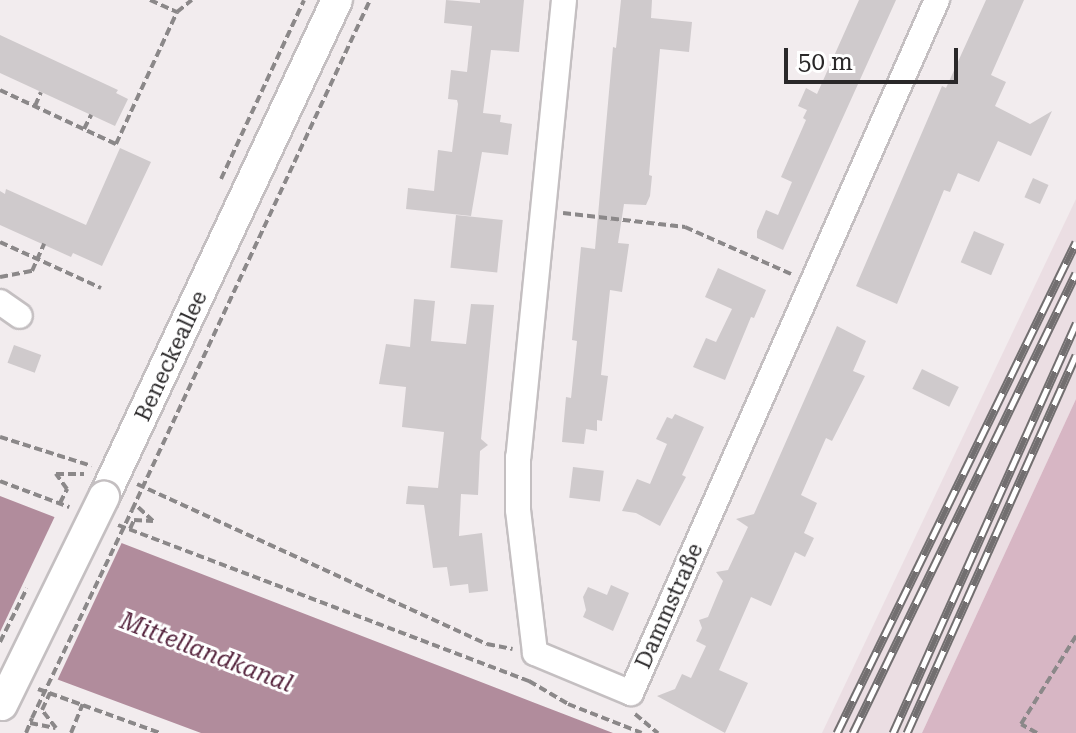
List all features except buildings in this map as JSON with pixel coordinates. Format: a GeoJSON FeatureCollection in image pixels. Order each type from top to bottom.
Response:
{"type":"FeatureCollection","features":[{"type":"Feature","properties":{"kind":"street","name":"Beneckeallee"},"geometry":{"type":"LineString","coordinates":[[1,707],[110,511],[337,0]]}},
{"type":"Feature","properties":{"kind":"street"},"geometry":{"type":"LineString","coordinates":[[535,653],[518,510],[518,457],[564,0]]}},
{"type":"Feature","properties":{"kind":"street","name":"Dammstraße"},"geometry":{"type":"LineString","coordinates":[[535,653],[631,693],[937,0]]}},
{"type":"Feature","properties":{"kind":"path"},"geometry":{"type":"LineString","coordinates":[[150,0],[177,12]]}},
{"type":"Feature","properties":{"kind":"path"},"geometry":{"type":"LineString","coordinates":[[0,90],[116,144],[177,12],[192,0]]}},
{"type":"Feature","properties":{"kind":"path"},"geometry":{"type":"LineString","coordinates":[[26,733],[370,0]]}},
{"type":"Feature","properties":{"kind":"path"},"geometry":{"type":"LineString","coordinates":[[35,106],[41,92]]}},
{"type":"Feature","properties":{"kind":"path"},"geometry":{"type":"LineString","coordinates":[[84,129],[91,115]]}},
{"type":"Feature","properties":{"kind":"path"},"geometry":{"type":"LineString","coordinates":[[543,211],[685,227],[812,284]]}},
{"type":"Feature","properties":{"kind":"path"},"geometry":{"type":"LineString","coordinates":[[0,242],[101,288]]}},
{"type":"Feature","properties":{"kind":"path"},"geometry":{"type":"LineString","coordinates":[[0,277],[32,271],[44,244]]}},
{"type":"Feature","properties":{"kind":"path"},"geometry":{"type":"LineString","coordinates":[[0,437],[89,465]]}},
{"type":"Feature","properties":{"kind":"path"},"geometry":{"type":"LineString","coordinates":[[60,503],[67,489],[56,474],[84,474]]}},
{"type":"Feature","properties":{"kind":"path"},"geometry":{"type":"LineString","coordinates":[[0,481],[74,509]]}},
{"type":"Feature","properties":{"kind":"path"},"geometry":{"type":"LineString","coordinates":[[142,487],[487,644],[535,653]]}},
{"type":"Feature","properties":{"kind":"path"},"geometry":{"type":"LineString","coordinates":[[130,529],[134,520],[153,521],[135,504]]}},
{"type":"Feature","properties":{"kind":"path"},"geometry":{"type":"LineString","coordinates":[[110,511],[130,529],[529,681],[568,704],[642,733]]}},
{"type":"Feature","properties":{"kind":"path"},"geometry":{"type":"LineString","coordinates":[[1037,733],[1021,724],[1076,636]]}},
{"type":"Feature","properties":{"kind":"path"},"geometry":{"type":"LineString","coordinates":[[25,684],[160,733]]}},
{"type":"Feature","properties":{"kind":"path"},"geometry":{"type":"LineString","coordinates":[[31,721],[56,728],[42,710],[50,693]]}},
{"type":"Feature","properties":{"kind":"path"},"geometry":{"type":"LineString","coordinates":[[71,733],[83,704]]}},
{"type":"Feature","properties":{"kind":"shaded area"},"geometry":{"type":"Polygon","coordinates":[[[1076,199],[1076,399],[922,733],[822,733],[1076,199]]]}},
{"type":"Feature","properties":{"kind":"shaded area"},"geometry":{"type":"Polygon","coordinates":[[[1076,399],[1076,733],[922,733],[1076,399]]]}},
{"type":"Feature","properties":{"kind":"water","name":"Mittellandkanal"},"geometry":{"type":"Polygon","coordinates":[[[0,496],[613,733],[201,733],[0,658],[0,496]]]}},
{"type":"Feature","properties":{"kind":"pier"},"geometry":{"type":"Polygon","coordinates":[[[56,514],[123,540],[56,683],[0,662],[0,632],[56,514]]]}},
{"type":"Feature","properties":{"kind":"railway"},"geometry":{"type":"LineString","coordinates":[[837,733],[1076,242]]}},
{"type":"Feature","properties":{"kind":"railway"},"geometry":{"type":"LineString","coordinates":[[853,733],[1076,273]]}},
{"type":"Feature","properties":{"kind":"railway"},"geometry":{"type":"LineString","coordinates":[[893,733],[1076,323]]}},
{"type":"Feature","properties":{"kind":"railway"},"geometry":{"type":"LineString","coordinates":[[907,733],[1076,355]]}}]}
